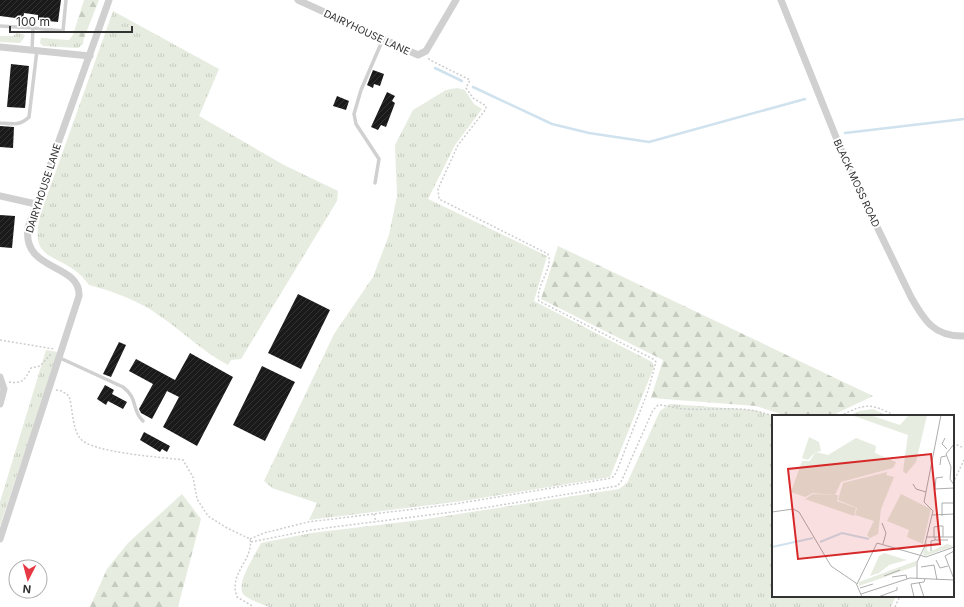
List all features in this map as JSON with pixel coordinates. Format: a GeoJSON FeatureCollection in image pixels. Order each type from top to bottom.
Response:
{"type":"FeatureCollection","features":[{"type":"Feature","properties":{"kind":"street","name":"DAIRYHOUSE LANE"},"geometry":{"type":"LineString","coordinates":[[0,539],[48,390],[60,358],[80,291],[73,280],[38,258],[30,249],[27,241],[28,228],[109,0]]}},
{"type":"Feature","properties":{"kind":"street","name":"DAIRYHOUSE LANE"},"geometry":{"type":"LineString","coordinates":[[298,0],[415,54],[425,52],[456,0]]}},
{"type":"Feature","properties":{"kind":"street","name":"BLACK MOSS ROAD"},"geometry":{"type":"LineString","coordinates":[[781,0],[848,167],[911,297],[922,317],[932,328],[946,334],[964,336]]}},
{"type":"Feature","properties":{"kind":"street"},"geometry":{"type":"LineString","coordinates":[[0,47],[90,56]]}},
{"type":"Feature","properties":{"kind":"street"},"geometry":{"type":"LineString","coordinates":[[0,196],[36,204]]}},
{"type":"Feature","properties":{"kind":"street"},"geometry":{"type":"LineString","coordinates":[[0,404],[4,389],[1,379]]}},
{"type":"Feature","properties":{"kind":"lane"},"geometry":{"type":"LineString","coordinates":[[0,26],[63,31],[66,0]]}},
{"type":"Feature","properties":{"kind":"lane"},"geometry":{"type":"LineString","coordinates":[[0,123],[17,124],[24,122],[29,117],[34,50],[33,28]]}},
{"type":"Feature","properties":{"kind":"lane"},"geometry":{"type":"LineString","coordinates":[[375,183],[379,160],[356,124],[354,114],[363,84],[383,39]]}},
{"type":"Feature","properties":{"kind":"lane"},"geometry":{"type":"LineString","coordinates":[[60,358],[126,389],[134,399],[137,415],[143,421]]}},
{"type":"Feature","properties":{"kind":"path"},"geometry":{"type":"LineString","coordinates":[[48,390],[62,391],[69,396],[77,431],[80,438],[85,443],[113,451],[183,460],[193,477],[197,499],[208,516],[227,528],[250,539],[308,522],[455,504],[612,478],[616,473],[656,367],[656,362],[653,359],[539,301],[539,293],[549,263],[548,254],[438,199],[438,189],[458,146],[486,109],[486,106],[468,93],[466,88],[470,80],[430,60],[425,52]]}},
{"type":"Feature","properties":{"kind":"path"},"geometry":{"type":"LineString","coordinates":[[0,340],[56,350],[40,366],[31,368],[26,380],[18,383],[1,379]]}},
{"type":"Feature","properties":{"kind":"path"},"geometry":{"type":"LineString","coordinates":[[251,542],[311,530],[483,508],[617,486],[621,482],[653,410],[658,405],[685,409],[742,408],[756,410],[772,416]]}},
{"type":"Feature","properties":{"kind":"path"},"geometry":{"type":"LineString","coordinates":[[842,415],[869,405],[876,406],[894,415]]}},
{"type":"Feature","properties":{"kind":"path"},"geometry":{"type":"LineString","coordinates":[[954,443],[964,448]]}},
{"type":"Feature","properties":{"kind":"path"},"geometry":{"type":"LineString","coordinates":[[954,481],[964,460]]}},
{"type":"Feature","properties":{"kind":"path"},"geometry":{"type":"LineString","coordinates":[[374,514],[376,522]]}},
{"type":"Feature","properties":{"kind":"path"},"geometry":{"type":"LineString","coordinates":[[250,539],[252,546],[234,581],[234,591],[236,597],[254,607]]}},
{"type":"Feature","properties":{"kind":"path"},"geometry":{"type":"LineString","coordinates":[[895,607],[900,597]]}},
{"type":"Feature","properties":{"kind":"green space"},"geometry":{"type":"Polygon","coordinates":[[[84,0],[99,0],[84,38],[73,35],[84,0]]]}},
{"type":"Feature","properties":{"kind":"green space"},"geometry":{"type":"Polygon","coordinates":[[[113,11],[219,69],[199,116],[284,165],[338,191],[337,201],[241,359],[231,360],[228,365],[209,353],[150,309],[124,296],[89,285],[69,266],[49,256],[42,250],[38,241],[38,228],[42,210],[113,11]]]}},
{"type":"Feature","properties":{"kind":"green space"},"geometry":{"type":"Polygon","coordinates":[[[17,33],[25,36],[20,43],[0,42],[0,36],[13,36],[17,33]]]}},
{"type":"Feature","properties":{"kind":"green space"},"geometry":{"type":"Polygon","coordinates":[[[73,35],[84,38],[83,44],[78,48],[43,46],[40,43],[41,38],[69,40],[73,35]]]}},
{"type":"Feature","properties":{"kind":"green space"},"geometry":{"type":"Polygon","coordinates":[[[457,88],[465,90],[474,104],[482,109],[455,145],[428,199],[547,256],[534,301],[652,362],[654,367],[610,477],[463,501],[309,520],[317,503],[272,488],[264,481],[334,334],[373,277],[389,235],[397,196],[395,145],[413,110],[446,90],[457,88]]]}},
{"type":"Feature","properties":{"kind":"green space"},"geometry":{"type":"Polygon","coordinates":[[[558,246],[873,396],[833,415],[784,415],[756,406],[651,398],[663,360],[541,299],[558,246]]]}},
{"type":"Feature","properties":{"kind":"green space"},"geometry":{"type":"Polygon","coordinates":[[[46,350],[58,352],[0,526],[0,502],[46,350]]]}},
{"type":"Feature","properties":{"kind":"green space"},"geometry":{"type":"Polygon","coordinates":[[[670,404],[754,410],[772,416],[772,597],[896,597],[891,607],[269,607],[249,599],[244,595],[242,584],[244,577],[261,543],[311,533],[420,520],[619,489],[627,483],[660,411],[670,404]]]}},
{"type":"Feature","properties":{"kind":"green space"},"geometry":{"type":"Polygon","coordinates":[[[873,409],[886,415],[850,415],[859,411],[873,409]]]}},
{"type":"Feature","properties":{"kind":"green space"},"geometry":{"type":"Polygon","coordinates":[[[182,494],[201,519],[178,607],[90,607],[107,569],[128,543],[182,494]]]}},
{"type":"Feature","properties":{"kind":"building"},"geometry":{"type":"Polygon","coordinates":[[[0,0],[61,0],[58,22],[38,20],[38,15],[24,13],[23,19],[0,16],[0,0]]]}},
{"type":"Feature","properties":{"kind":"building"},"geometry":{"type":"Polygon","coordinates":[[[11,64],[29,66],[25,108],[7,107],[11,64]]]}},
{"type":"Feature","properties":{"kind":"building"},"geometry":{"type":"Polygon","coordinates":[[[373,70],[384,74],[380,86],[374,84],[373,88],[367,85],[373,70]]]}},
{"type":"Feature","properties":{"kind":"building"},"geometry":{"type":"Polygon","coordinates":[[[387,92],[395,96],[392,101],[395,103],[386,127],[381,125],[378,130],[371,127],[387,92]]]}},
{"type":"Feature","properties":{"kind":"building"},"geometry":{"type":"Polygon","coordinates":[[[337,96],[349,101],[346,110],[333,106],[337,96]]]}},
{"type":"Feature","properties":{"kind":"building"},"geometry":{"type":"Polygon","coordinates":[[[0,126],[14,127],[13,148],[0,147],[0,126]]]}},
{"type":"Feature","properties":{"kind":"building"},"geometry":{"type":"Polygon","coordinates":[[[0,215],[15,216],[12,248],[0,247],[0,215]]]}},
{"type":"Feature","properties":{"kind":"building"},"geometry":{"type":"Polygon","coordinates":[[[298,294],[330,310],[301,369],[268,353],[298,294]]]}},
{"type":"Feature","properties":{"kind":"building"},"geometry":{"type":"Polygon","coordinates":[[[119,342],[126,345],[111,377],[103,374],[119,342]]]}},
{"type":"Feature","properties":{"kind":"building"},"geometry":{"type":"Polygon","coordinates":[[[190,353],[233,377],[197,446],[163,427],[179,397],[167,391],[152,419],[141,413],[139,409],[153,384],[129,371],[136,359],[175,380],[190,353]]]}},
{"type":"Feature","properties":{"kind":"building"},"geometry":{"type":"Polygon","coordinates":[[[262,366],[295,382],[265,441],[233,425],[262,366]]]}},
{"type":"Feature","properties":{"kind":"building"},"geometry":{"type":"Polygon","coordinates":[[[105,385],[114,390],[112,394],[127,402],[123,409],[108,401],[106,405],[97,399],[105,385]]]}},
{"type":"Feature","properties":{"kind":"building"},"geometry":{"type":"Polygon","coordinates":[[[144,432],[170,446],[167,452],[162,449],[160,452],[140,440],[144,432]]]}},
{"type":"Feature","properties":{"kind":"waterway"},"geometry":{"type":"LineString","coordinates":[[435,68],[462,81]]}},
{"type":"Feature","properties":{"kind":"waterway"},"geometry":{"type":"LineString","coordinates":[[473,87],[552,124],[589,133],[649,142],[805,99]]}},
{"type":"Feature","properties":{"kind":"waterway"},"geometry":{"type":"LineString","coordinates":[[845,133],[964,119]]}}]}
